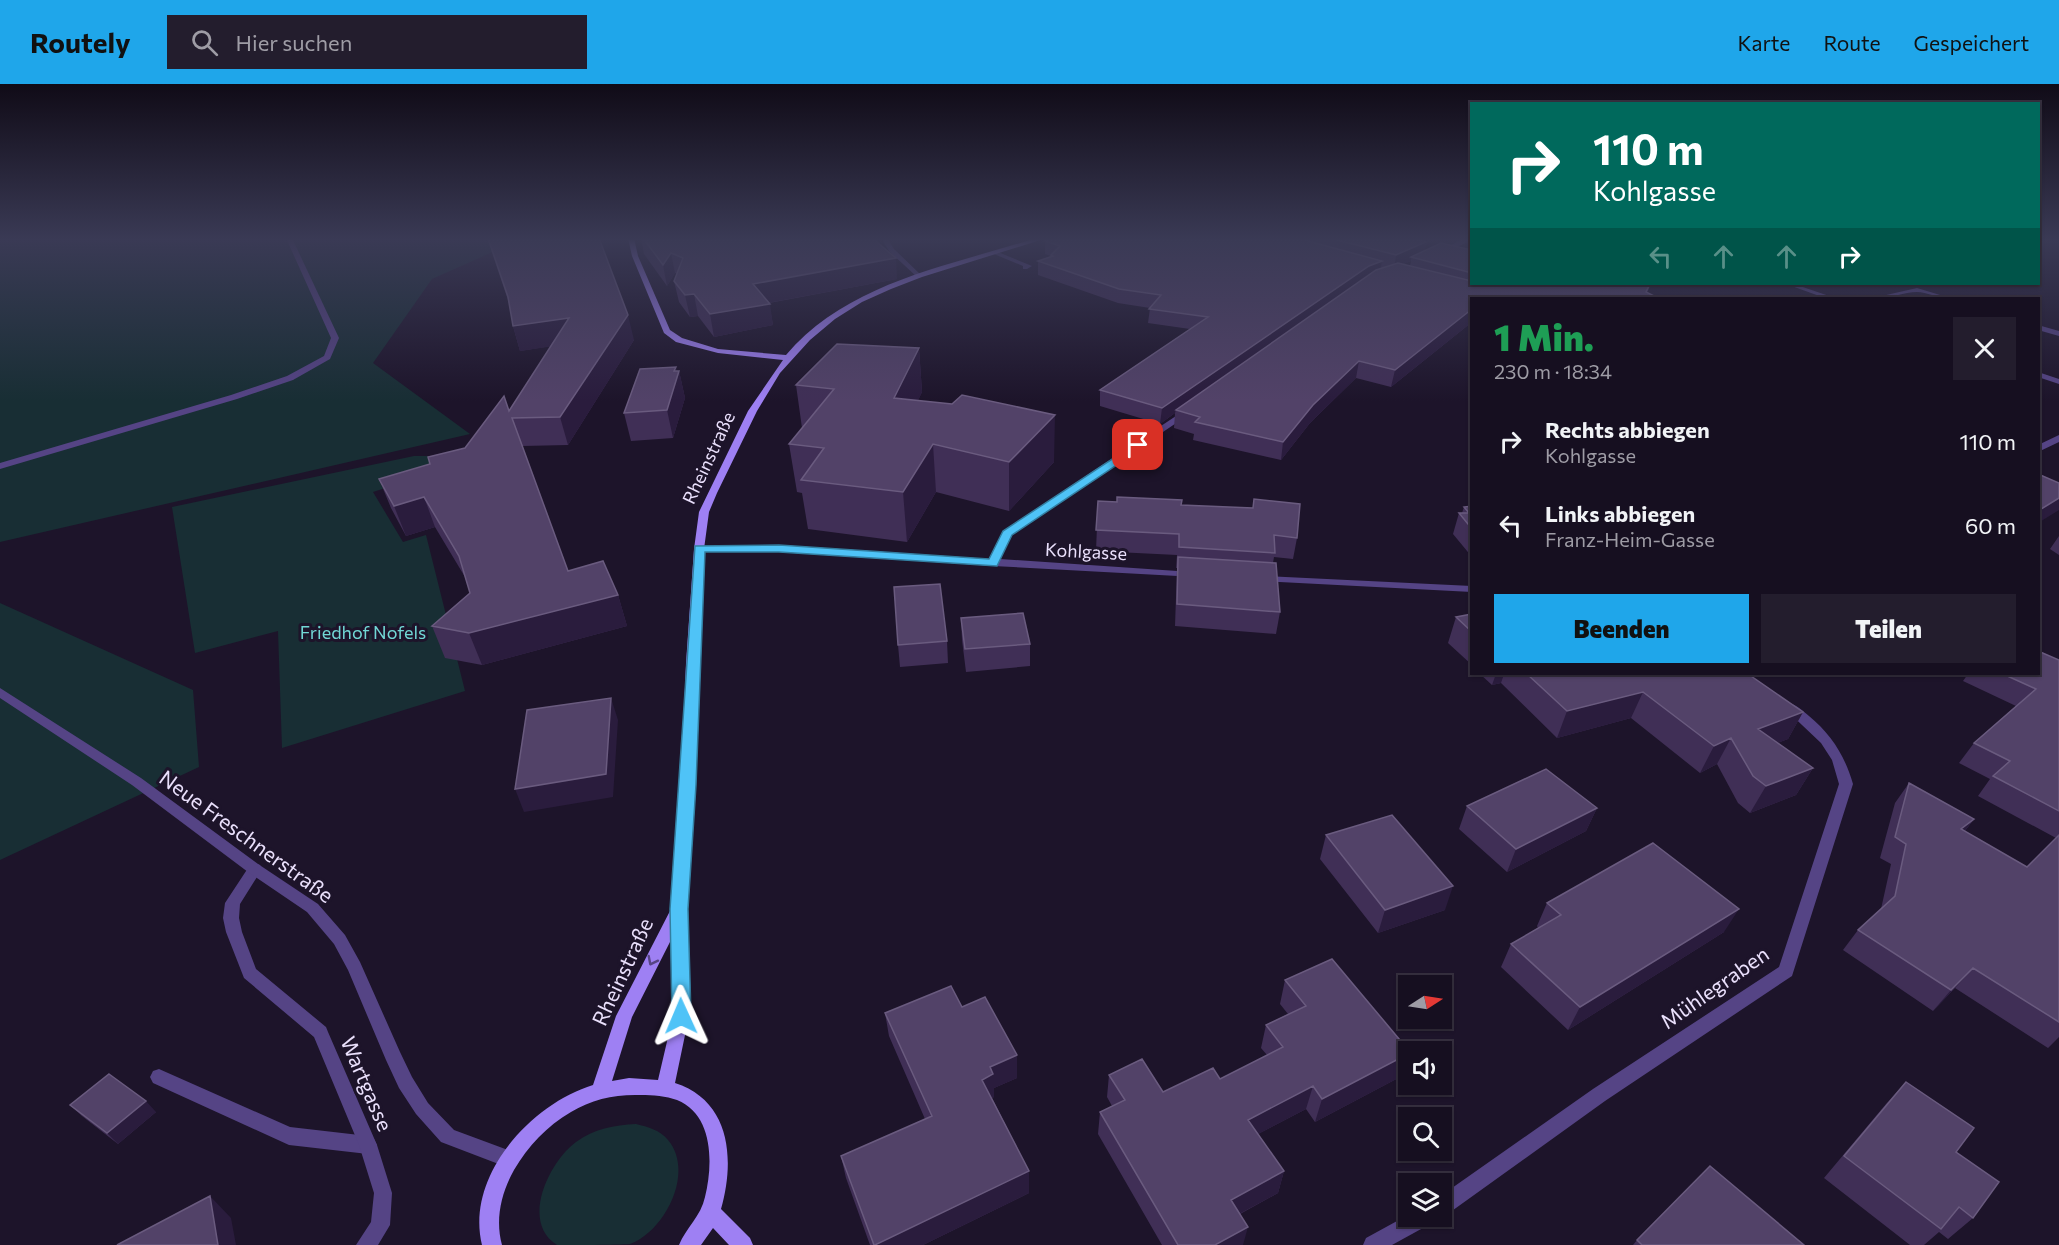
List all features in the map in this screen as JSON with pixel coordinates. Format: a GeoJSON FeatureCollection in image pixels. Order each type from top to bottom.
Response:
{"type":"FeatureCollection","features":[{"type":"Feature","properties":{"kind":"main road"},"geometry":{"type":"LineString","coordinates":[[651,292],[667,331],[679,340],[718,351],[789,358]]}},
{"type":"Feature","properties":{"kind":"main road","name":"Rheinstraße"},"geometry":{"type":"LineString","coordinates":[[665,1088],[681,1016],[679,909],[688,785],[699,549],[704,512],[773,380],[789,358],[805,339],[836,314],[880,292]]}},
{"type":"Feature","properties":{"kind":"main road","name":"Rheinstraße"},"geometry":{"type":"LineString","coordinates":[[600,1090],[624,1016],[679,909]]}},
{"type":"Feature","properties":{"kind":"main road"},"geometry":{"type":"LineString","coordinates":[[492,1245],[488,1235],[495,1186],[509,1159],[524,1138],[543,1120],[563,1106],[600,1090],[631,1084],[665,1088],[694,1100],[710,1120],[721,1166],[711,1213],[688,1245]]}},
{"type":"Feature","properties":{"kind":"main road"},"geometry":{"type":"LineString","coordinates":[[711,1213],[743,1245]]}},
{"type":"Feature","properties":{"kind":"street"},"geometry":{"type":"LineString","coordinates":[[0,466],[234,398],[290,378],[327,357],[335,338],[314,292]]}},
{"type":"Feature","properties":{"kind":"street"},"geometry":{"type":"LineString","coordinates":[[1814,292],[1828,297]]}},
{"type":"Feature","properties":{"kind":"street"},"geometry":{"type":"LineString","coordinates":[[1882,297],[1906,292]]}},
{"type":"Feature","properties":{"kind":"street"},"geometry":{"type":"LineString","coordinates":[[1925,292],[1942,297]]}},
{"type":"Feature","properties":{"kind":"street"},"geometry":{"type":"LineString","coordinates":[[2040,328],[2059,334]]}},
{"type":"Feature","properties":{"kind":"street"},"geometry":{"type":"LineString","coordinates":[[2040,375],[2059,382]]}},
{"type":"Feature","properties":{"kind":"street"},"geometry":{"type":"LineString","coordinates":[[993,563],[1007,534],[1195,406]]}},
{"type":"Feature","properties":{"kind":"street"},"geometry":{"type":"LineString","coordinates":[[2040,448],[2059,438]]}},
{"type":"Feature","properties":{"kind":"street","name":"Kohlgasse"},"geometry":{"type":"LineString","coordinates":[[699,549],[779,548],[1206,576]]}},
{"type":"Feature","properties":{"kind":"street"},"geometry":{"type":"LineString","coordinates":[[1253,579],[1470,589]]}},
{"type":"Feature","properties":{"kind":"street","name":"Neue Freschnerstraße"},"geometry":{"type":"LineString","coordinates":[[0,692],[180,812],[319,914],[340,940],[371,999],[402,1076],[443,1133],[509,1159]]}},
{"type":"Feature","properties":{"kind":"street","name":"Mühlegraben"},"geometry":{"type":"LineString","coordinates":[[1452,1199],[1599,1095],[1786,970],[1846,784],[1842,762],[1828,742],[1778,700]]}},
{"type":"Feature","properties":{"kind":"street","name":"Wartgasse"},"geometry":{"type":"LineString","coordinates":[[255,869],[233,903],[231,918],[250,973],[320,1032],[368,1145],[383,1193],[380,1225],[366,1245]]}},
{"type":"Feature","properties":{"kind":"street"},"geometry":{"type":"LineString","coordinates":[[159,1077],[289,1136],[368,1145]]}},
{"type":"Feature","properties":{"kind":"street"},"geometry":{"type":"LineString","coordinates":[[1373,1245],[1405,1227]]}},
{"type":"Feature","properties":{"kind":"green space"},"geometry":{"type":"Polygon","coordinates":[[[0,292],[423,292],[373,363],[470,434],[0,542],[0,292]]]}},
{"type":"Feature","properties":{"kind":"green space","name":"Friedhof Nofels"},"geometry":{"type":"Polygon","coordinates":[[[414,456],[483,456],[373,492],[403,542],[426,535],[465,691],[282,748],[278,631],[195,653],[172,507],[414,456]]]}},
{"type":"Feature","properties":{"kind":"green space"},"geometry":{"type":"Polygon","coordinates":[[[0,603],[193,690],[199,767],[0,860],[0,603]]]}},
{"type":"Feature","properties":{"kind":"green space"},"geometry":{"type":"Polygon","coordinates":[[[636,1124],[661,1134],[676,1153],[677,1184],[665,1214],[643,1237],[630,1244],[557,1245],[546,1235],[541,1222],[540,1208],[542,1192],[556,1163],[576,1142],[590,1134],[612,1127],[636,1124]]]}},
{"type":"Feature","properties":{"kind":"building"},"geometry":{"type":"Polygon","coordinates":[[[506,292],[619,292],[628,315],[560,417],[512,418],[568,571],[603,561],[618,595],[469,633],[432,626],[470,593],[459,556],[424,497],[394,506],[379,479],[430,464],[428,457],[465,448],[504,396],[509,411],[569,318],[513,326],[506,292]]]}},
{"type":"Feature","properties":{"kind":"building"},"geometry":{"type":"Polygon","coordinates":[[[683,292],[760,292],[770,304],[710,314],[694,294],[685,295],[683,292]]]}},
{"type":"Feature","properties":{"kind":"building"},"geometry":{"type":"Polygon","coordinates":[[[1141,292],[1331,292],[1162,408],[1100,390],[1208,317],[1149,309],[1161,295],[1141,292]]]}},
{"type":"Feature","properties":{"kind":"building"},"geometry":{"type":"Polygon","coordinates":[[[1344,292],[1646,292],[1656,297],[1470,297],[1470,311],[1395,370],[1359,361],[1313,405],[1283,442],[1195,422],[1200,417],[1176,410],[1344,292]]]}},
{"type":"Feature","properties":{"kind":"building"},"geometry":{"type":"Polygon","coordinates":[[[837,344],[919,348],[894,398],[952,404],[962,395],[1055,415],[1009,462],[933,444],[903,492],[801,480],[824,448],[789,444],[834,389],[796,385],[837,344]]]}},
{"type":"Feature","properties":{"kind":"building"},"geometry":{"type":"Polygon","coordinates":[[[676,367],[674,371],[679,371],[667,410],[624,413],[640,369],[676,367]]]}},
{"type":"Feature","properties":{"kind":"building"},"geometry":{"type":"Polygon","coordinates":[[[2040,475],[2059,483],[2059,498],[2040,510],[2040,475]]]}},
{"type":"Feature","properties":{"kind":"building"},"geometry":{"type":"Polygon","coordinates":[[[1117,497],[1182,500],[1181,505],[1253,508],[1254,499],[1300,504],[1297,538],[1274,535],[1275,553],[1179,547],[1179,534],[1096,530],[1098,501],[1117,502],[1117,497]]]}},
{"type":"Feature","properties":{"kind":"building"},"geometry":{"type":"Polygon","coordinates":[[[1470,506],[1470,527],[1459,513],[1469,513],[1464,507],[1470,506]]]}},
{"type":"Feature","properties":{"kind":"building"},"geometry":{"type":"Polygon","coordinates":[[[1178,557],[1276,563],[1280,612],[1177,604],[1178,557]]]}},
{"type":"Feature","properties":{"kind":"building"},"geometry":{"type":"Polygon","coordinates":[[[940,584],[947,641],[898,645],[894,587],[940,584]]]}},
{"type":"Feature","properties":{"kind":"building"},"geometry":{"type":"Polygon","coordinates":[[[1023,613],[1030,644],[965,649],[961,618],[1023,613]]]}},
{"type":"Feature","properties":{"kind":"building"},"geometry":{"type":"Polygon","coordinates":[[[1470,614],[1470,630],[1456,617],[1470,614]]]}},
{"type":"Feature","properties":{"kind":"building"},"geometry":{"type":"Polygon","coordinates":[[[2040,652],[2059,660],[2059,811],[1993,776],[2010,761],[1974,743],[2036,689],[2005,675],[2040,675],[2040,652]]]}},
{"type":"Feature","properties":{"kind":"building"},"geometry":{"type":"Polygon","coordinates":[[[1528,675],[1749,675],[1803,712],[1758,729],[1813,768],[1766,786],[1753,776],[1731,738],[1714,746],[1643,692],[1567,711],[1528,675]]]}},
{"type":"Feature","properties":{"kind":"building"},"geometry":{"type":"Polygon","coordinates":[[[611,698],[606,774],[515,789],[527,710],[611,698]]]}},
{"type":"Feature","properties":{"kind":"building"},"geometry":{"type":"Polygon","coordinates":[[[1546,769],[1597,808],[1516,849],[1467,806],[1546,769]]]}},
{"type":"Feature","properties":{"kind":"building"},"geometry":{"type":"Polygon","coordinates":[[[1909,783],[1974,819],[1961,829],[2027,867],[2059,835],[2059,1022],[1973,968],[1951,990],[1858,930],[1895,896],[1906,844],[1895,837],[1909,783]]]}},
{"type":"Feature","properties":{"kind":"building"},"geometry":{"type":"Polygon","coordinates":[[[1392,815],[1453,886],[1385,910],[1326,835],[1392,815]]]}},
{"type":"Feature","properties":{"kind":"building"},"geometry":{"type":"Polygon","coordinates":[[[1653,843],[1739,909],[1580,1007],[1511,944],[1561,915],[1547,903],[1653,843]]]}},
{"type":"Feature","properties":{"kind":"building"},"geometry":{"type":"Polygon","coordinates":[[[1332,959],[1401,1041],[1398,1041],[1398,1059],[1322,1099],[1313,1086],[1248,1120],[1284,1171],[1231,1200],[1248,1227],[1215,1245],[1178,1245],[1100,1112],[1125,1100],[1109,1075],[1142,1059],[1163,1092],[1213,1068],[1220,1079],[1283,1047],[1266,1025],[1306,1006],[1285,980],[1332,959]]]}},
{"type":"Feature","properties":{"kind":"building"},"geometry":{"type":"Polygon","coordinates":[[[951,986],[962,1007],[985,997],[1017,1055],[990,1067],[993,1074],[982,1080],[1029,1171],[874,1245],[841,1156],[932,1116],[885,1013],[951,986]]]}},
{"type":"Feature","properties":{"kind":"building"},"geometry":{"type":"Polygon","coordinates":[[[109,1074],[146,1101],[107,1133],[70,1105],[109,1074]]]}},
{"type":"Feature","properties":{"kind":"building"},"geometry":{"type":"Polygon","coordinates":[[[1906,1082],[1974,1128],[1956,1152],[1999,1182],[1973,1218],[1959,1207],[1941,1229],[1844,1156],[1906,1082]]]}},
{"type":"Feature","properties":{"kind":"building"},"geometry":{"type":"Polygon","coordinates":[[[1710,1166],[1804,1245],[1642,1245],[1637,1240],[1710,1166]]]}},
{"type":"Feature","properties":{"kind":"building"},"geometry":{"type":"Polygon","coordinates":[[[210,1196],[218,1245],[117,1245],[210,1196]]]}},
{"type":"Feature","properties":{"kind":"route"},"geometry":{"type":"LineString","coordinates":[[681,1016],[679,909],[688,785],[699,549],[779,548],[993,563],[1007,534],[1138,445]]}}]}
